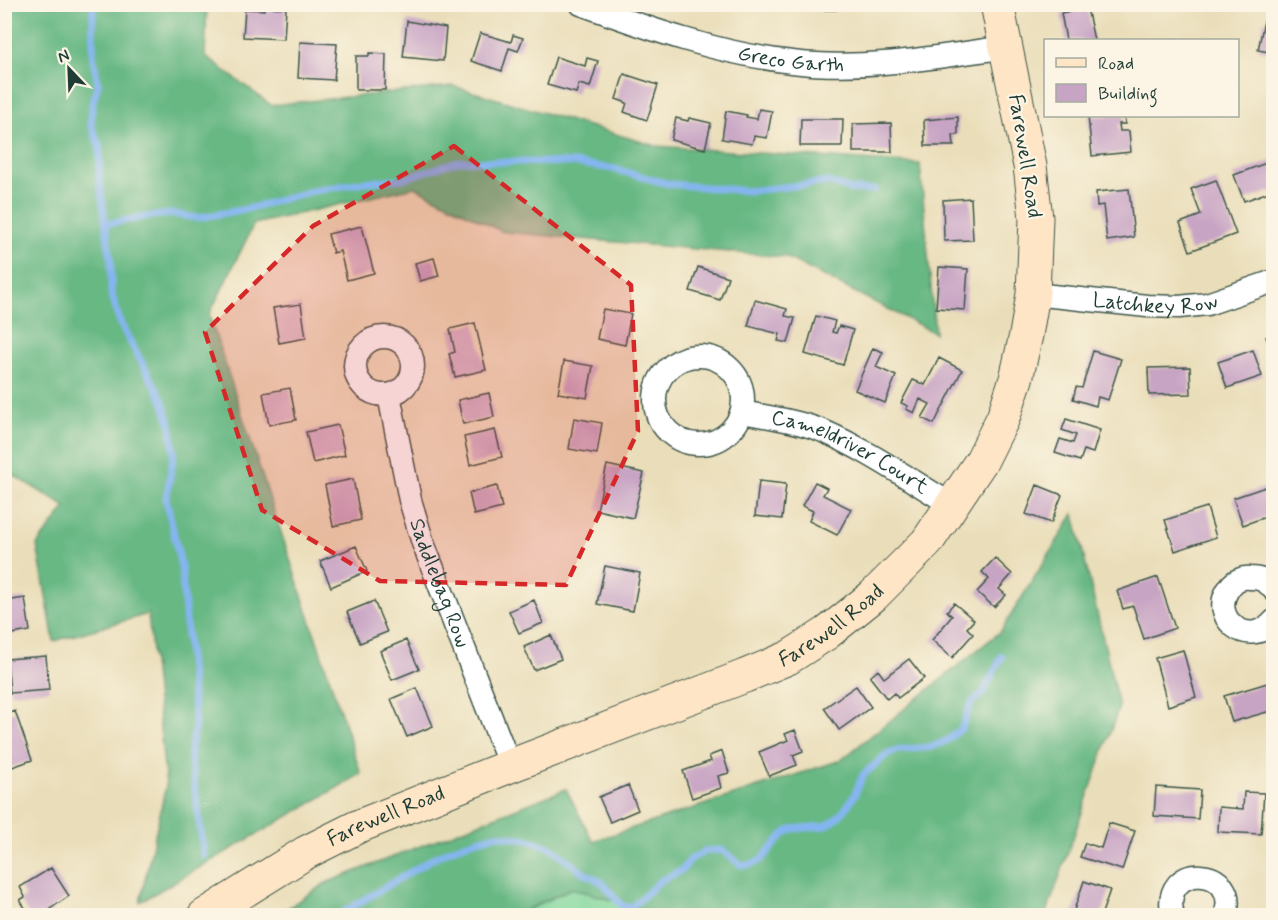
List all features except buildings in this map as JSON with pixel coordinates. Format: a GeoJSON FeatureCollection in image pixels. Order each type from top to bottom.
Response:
{"type":"FeatureCollection","features":[{"type":"Feature","properties":{"kind":"street","name":"Greco Garth"},"geometry":{"type":"LineString","coordinates":[[581,4],[655,31],[753,55],[793,62],[893,63],[1006,47]]}},
{"type":"Feature","properties":{"kind":"street","name":"Farewell Road"},"geometry":{"type":"LineString","coordinates":[[204,915],[305,853],[357,827],[788,658],[827,633],[873,596],[927,542],[982,460],[1003,418],[1023,346],[1033,294],[1036,218],[1030,166],[997,4]]}},
{"type":"Feature","properties":{"kind":"street","name":"Latchkey Row"},"geometry":{"type":"LineString","coordinates":[[1033,294],[1179,307],[1207,304],[1274,281]]}},
{"type":"Feature","properties":{"kind":"street","name":"Saddlebag Row"},"geometry":{"type":"LineString","coordinates":[[389,395],[410,500],[423,543],[510,766]]}},
{"type":"Feature","properties":{"kind":"street","name":"Cameldriver Court"},"geometry":{"type":"LineString","coordinates":[[742,412],[821,430],[863,451],[952,505]]}},
{"type":"Feature","properties":{"kind":"street"},"geometry":{"type":"LineString","coordinates":[[1274,590],[1269,583],[1259,578],[1244,578],[1232,584],[1223,604],[1225,617],[1240,631],[1251,633],[1262,631],[1274,621]]}},
{"type":"Feature","properties":{"kind":"street"},"geometry":{"type":"LineString","coordinates":[[1173,915],[1170,901],[1174,889],[1183,879],[1198,875],[1211,877],[1222,886],[1227,896],[1228,907],[1225,915]]}},
{"type":"Feature","properties":{"kind":"highlighted area"},"geometry":{"type":"Polygon","coordinates":[[[454,146],[631,285],[638,431],[566,585],[380,581],[262,510],[205,332],[313,226],[454,146]]]}},
{"type":"Feature","properties":{"kind":"green space"},"geometry":{"type":"Polygon","coordinates":[[[4,5],[207,5],[205,56],[271,105],[453,86],[656,146],[920,164],[935,333],[786,257],[503,232],[415,187],[254,224],[209,315],[361,774],[140,902],[166,786],[148,614],[54,641],[37,545],[66,507],[5,470],[4,5]]]}},
{"type":"Feature","properties":{"kind":"green space"},"geometry":{"type":"Polygon","coordinates":[[[1074,514],[1119,707],[1046,915],[662,915],[572,888],[516,915],[277,915],[326,883],[566,789],[593,841],[841,760],[1001,631],[1074,514]]]}},
{"type":"Feature","properties":{"kind":"green space"},"geometry":{"type":"Polygon","coordinates":[[[572,888],[662,915],[516,916],[572,888]]]}},
{"type":"Feature","properties":{"kind":"waterway"},"geometry":{"type":"LineString","coordinates":[[93,4],[93,57],[98,84],[92,105],[91,125],[100,148],[99,177],[111,262],[111,292],[121,325],[162,399],[171,426],[174,453],[166,499],[181,566],[195,725],[190,753],[204,856]]}},
{"type":"Feature","properties":{"kind":"waterway"},"geometry":{"type":"LineString","coordinates":[[106,224],[173,214],[197,218],[247,209],[308,192],[364,182],[403,179],[458,161],[573,163],[614,169],[669,184],[749,191],[829,182],[851,190],[875,190]]}},
{"type":"Feature","properties":{"kind":"waterway"},"geometry":{"type":"LineString","coordinates":[[337,916],[437,856],[464,844],[496,835],[527,839],[552,848],[581,871],[603,883],[622,906],[632,907],[660,881],[682,870],[691,859],[706,851],[722,850],[741,865],[749,865],[761,860],[784,834],[792,829],[825,826],[834,821],[854,796],[863,775],[887,754],[897,750],[932,747],[946,741],[961,729],[972,702],[983,693],[1002,656]]}}]}
